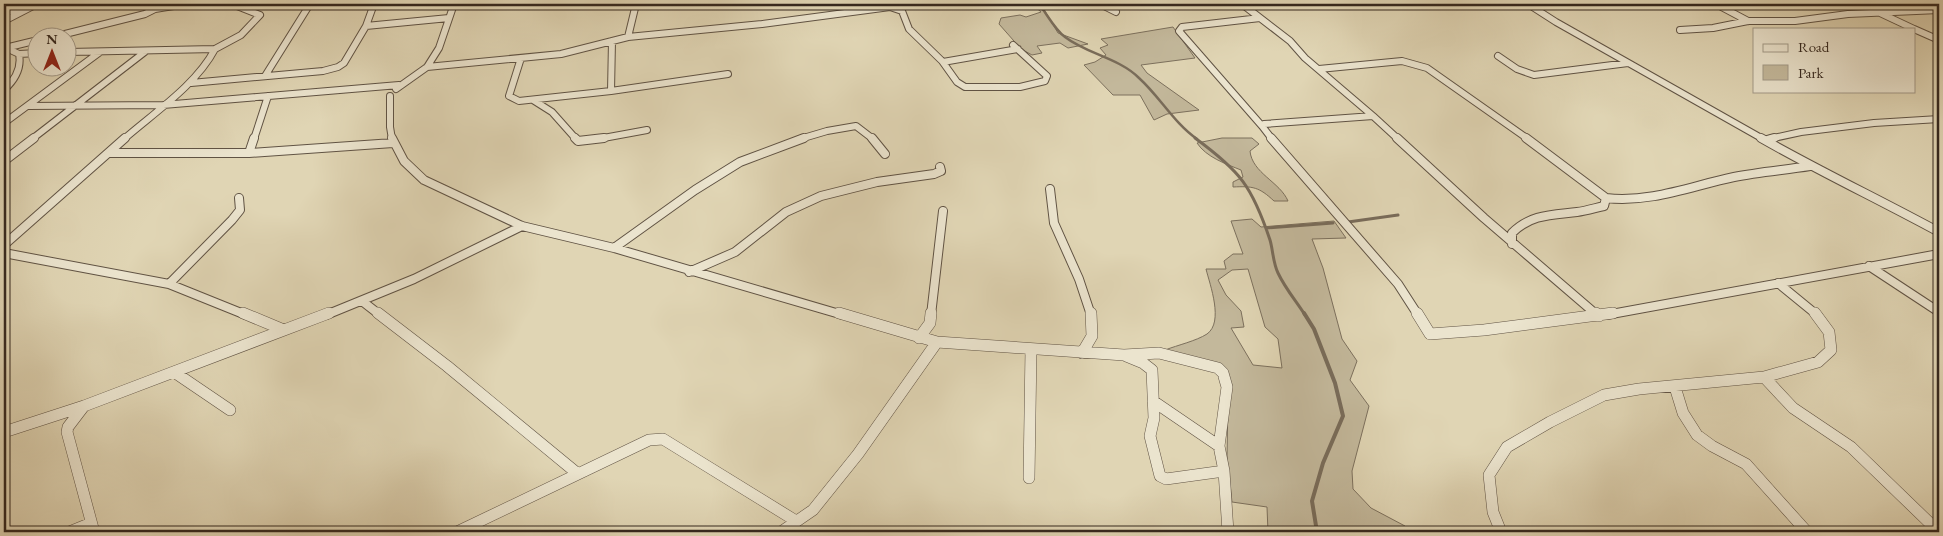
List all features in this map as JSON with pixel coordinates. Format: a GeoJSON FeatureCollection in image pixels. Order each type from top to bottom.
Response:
{"type":"FeatureCollection","features":[{"type":"Feature","properties":{"kind":"street"},"geometry":{"type":"LineString","coordinates":[[4,21],[37,4]]}},
{"type":"Feature","properties":{"kind":"street"},"geometry":{"type":"LineString","coordinates":[[149,4],[155,10]]}},
{"type":"Feature","properties":{"kind":"street"},"geometry":{"type":"LineString","coordinates":[[78,31],[139,16],[155,10],[186,4]]}},
{"type":"Feature","properties":{"kind":"street"},"geometry":{"type":"LineString","coordinates":[[78,52],[215,49],[241,35],[260,15],[232,4]]}},
{"type":"Feature","properties":{"kind":"street"},"geometry":{"type":"LineString","coordinates":[[265,76],[310,4]]}},
{"type":"Feature","properties":{"kind":"street"},"geometry":{"type":"LineString","coordinates":[[191,83],[324,71],[338,67],[344,63],[366,26],[374,4]]}},
{"type":"Feature","properties":{"kind":"street"},"geometry":{"type":"LineString","coordinates":[[454,4],[439,48],[427,66],[398,86],[390,96],[390,127],[393,143],[404,161],[424,180],[522,226],[614,248],[689,272],[919,338],[937,342],[1082,353],[1124,355],[1159,353],[1218,368],[1223,373],[1227,388],[1219,446],[1224,471],[1228,532]]}},
{"type":"Feature","properties":{"kind":"street"},"geometry":{"type":"LineString","coordinates":[[628,37],[636,4]]}},
{"type":"Feature","properties":{"kind":"street"},"geometry":{"type":"LineString","coordinates":[[860,4],[867,10]]}},
{"type":"Feature","properties":{"kind":"street"},"geometry":{"type":"LineString","coordinates":[[1100,4],[1116,12]]}},
{"type":"Feature","properties":{"kind":"street"},"geometry":{"type":"LineString","coordinates":[[1242,4],[1290,41],[1305,58],[1340,90],[1373,116],[1512,244],[1599,316]]}},
{"type":"Feature","properties":{"kind":"street"},"geometry":{"type":"LineString","coordinates":[[1528,4],[1810,166],[1856,187],[1939,232]]}},
{"type":"Feature","properties":{"kind":"street"},"geometry":{"type":"LineString","coordinates":[[1716,4],[1748,21]]}},
{"type":"Feature","properties":{"kind":"street"},"geometry":{"type":"LineString","coordinates":[[427,66],[561,54],[628,37],[762,24],[890,7],[899,9],[909,29],[943,62],[957,82],[965,87],[1020,86],[1045,82],[1048,76],[1015,47],[943,62]]}},
{"type":"Feature","properties":{"kind":"street"},"geometry":{"type":"LineString","coordinates":[[4,11],[26,9]]}},
{"type":"Feature","properties":{"kind":"street"},"geometry":{"type":"LineString","coordinates":[[1680,30],[1713,28],[1748,21],[1795,21],[1878,12],[1939,10]]}},
{"type":"Feature","properties":{"kind":"street"},"geometry":{"type":"LineString","coordinates":[[1878,12],[1912,28]]}},
{"type":"Feature","properties":{"kind":"street"},"geometry":{"type":"LineString","coordinates":[[366,26],[449,18]]}},
{"type":"Feature","properties":{"kind":"street"},"geometry":{"type":"LineString","coordinates":[[1260,18],[1182,27],[1179,31],[1398,284],[1430,334],[1484,330],[1599,316],[1939,254]]}},
{"type":"Feature","properties":{"kind":"street"},"geometry":{"type":"LineString","coordinates":[[1916,30],[1939,40]]}},
{"type":"Feature","properties":{"kind":"street"},"geometry":{"type":"LineString","coordinates":[[4,48],[28,42]]}},
{"type":"Feature","properties":{"kind":"street"},"geometry":{"type":"LineString","coordinates":[[611,91],[612,42]]}},
{"type":"Feature","properties":{"kind":"street"},"geometry":{"type":"LineString","coordinates":[[4,48],[19,54],[28,54]]}},
{"type":"Feature","properties":{"kind":"street"},"geometry":{"type":"LineString","coordinates":[[4,245],[163,105],[191,83],[211,58],[215,49]]}},
{"type":"Feature","properties":{"kind":"street"},"geometry":{"type":"LineString","coordinates":[[4,161],[146,51]]}},
{"type":"Feature","properties":{"kind":"street"},"geometry":{"type":"LineString","coordinates":[[4,122],[100,52]]}},
{"type":"Feature","properties":{"kind":"street"},"geometry":{"type":"LineString","coordinates":[[4,90],[12,84],[19,71],[21,60],[19,54]]}},
{"type":"Feature","properties":{"kind":"street"},"geometry":{"type":"LineString","coordinates":[[1498,56],[1517,69],[1534,75],[1628,63]]}},
{"type":"Feature","properties":{"kind":"street"},"geometry":{"type":"LineString","coordinates":[[521,58],[509,96],[518,101],[611,91],[728,74]]}},
{"type":"Feature","properties":{"kind":"street"},"geometry":{"type":"LineString","coordinates":[[1318,69],[1402,62],[1427,68],[1522,135],[1606,198],[1623,201],[1656,196],[1735,177],[1810,166]]}},
{"type":"Feature","properties":{"kind":"street"},"geometry":{"type":"LineString","coordinates":[[1526,83],[1534,75]]}},
{"type":"Feature","properties":{"kind":"street"},"geometry":{"type":"LineString","coordinates":[[28,106],[163,105],[398,86]]}},
{"type":"Feature","properties":{"kind":"street"},"geometry":{"type":"LineString","coordinates":[[371,88],[390,96]]}},
{"type":"Feature","properties":{"kind":"street"},"geometry":{"type":"LineString","coordinates":[[249,153],[268,96]]}},
{"type":"Feature","properties":{"kind":"street"},"geometry":{"type":"LineString","coordinates":[[533,100],[552,112],[578,141],[594,140],[647,130]]}},
{"type":"Feature","properties":{"kind":"street"},"geometry":{"type":"LineString","coordinates":[[1262,126],[1264,124],[1373,116]]}},
{"type":"Feature","properties":{"kind":"street"},"geometry":{"type":"LineString","coordinates":[[1767,140],[1788,133],[1865,123],[1899,119],[1939,118]]}},
{"type":"Feature","properties":{"kind":"street"},"geometry":{"type":"LineString","coordinates":[[614,248],[695,190],[740,162],[795,141],[856,126],[872,138],[885,154]]}},
{"type":"Feature","properties":{"kind":"street"},"geometry":{"type":"LineString","coordinates":[[110,153],[249,153],[393,143]]}},
{"type":"Feature","properties":{"kind":"street"},"geometry":{"type":"LineString","coordinates":[[689,272],[723,258],[742,247],[767,224],[815,199],[877,180],[934,174],[940,171],[940,166]]}},
{"type":"Feature","properties":{"kind":"street"},"geometry":{"type":"LineString","coordinates":[[1050,189],[1052,196],[1051,214],[1067,256],[1077,272],[1090,316],[1092,336],[1089,345],[1082,353]]}},
{"type":"Feature","properties":{"kind":"street"},"geometry":{"type":"LineString","coordinates":[[169,284],[232,220],[240,210],[239,198]]}},
{"type":"Feature","properties":{"kind":"street"},"geometry":{"type":"LineString","coordinates":[[1512,244],[1512,232],[1520,224],[1536,216],[1580,212],[1604,206],[1606,198]]}},
{"type":"Feature","properties":{"kind":"street"},"geometry":{"type":"LineString","coordinates":[[919,338],[930,323],[937,277],[938,249],[943,211]]}},
{"type":"Feature","properties":{"kind":"street"},"geometry":{"type":"LineString","coordinates":[[4,432],[84,406],[362,301],[414,279],[522,226]]}},
{"type":"Feature","properties":{"kind":"street"},"geometry":{"type":"LineString","coordinates":[[4,253],[169,284],[284,330]]}},
{"type":"Feature","properties":{"kind":"street"},"geometry":{"type":"LineString","coordinates":[[1869,266],[1939,312]]}},
{"type":"Feature","properties":{"kind":"street"},"geometry":{"type":"LineString","coordinates":[[1502,532],[1494,512],[1489,475],[1507,447],[1550,422],[1604,396],[1639,389],[1764,377],[1818,362],[1831,350],[1829,332],[1817,315],[1778,283]]}},
{"type":"Feature","properties":{"kind":"street"},"geometry":{"type":"LineString","coordinates":[[362,301],[448,366],[578,474]]}},
{"type":"Feature","properties":{"kind":"street"},"geometry":{"type":"LineString","coordinates":[[781,532],[813,510],[858,454],[937,342]]}},
{"type":"Feature","properties":{"kind":"street"},"geometry":{"type":"LineString","coordinates":[[1028,478],[1031,349]]}},
{"type":"Feature","properties":{"kind":"street"},"geometry":{"type":"LineString","coordinates":[[1124,355],[1143,363],[1152,370],[1154,418],[1150,436],[1160,476],[1166,479],[1224,471]]}},
{"type":"Feature","properties":{"kind":"street"},"geometry":{"type":"LineString","coordinates":[[174,372],[184,381],[230,410]]}},
{"type":"Feature","properties":{"kind":"street"},"geometry":{"type":"LineString","coordinates":[[1764,377],[1793,408],[1850,447],[1939,532]]}},
{"type":"Feature","properties":{"kind":"street"},"geometry":{"type":"LineString","coordinates":[[1674,387],[1683,416],[1697,435],[1712,446],[1733,454],[1745,463],[1791,518],[1807,532]]}},
{"type":"Feature","properties":{"kind":"street"},"geometry":{"type":"LineString","coordinates":[[1153,402],[1219,446]]}},
{"type":"Feature","properties":{"kind":"street"},"geometry":{"type":"LineString","coordinates":[[69,532],[92,528],[67,432],[68,427],[84,406]]}},
{"type":"Feature","properties":{"kind":"street"},"geometry":{"type":"LineString","coordinates":[[457,532],[649,440],[663,439],[796,521]]}},
{"type":"Feature","properties":{"kind":"green space"},"geometry":{"type":"Polygon","coordinates":[[[1032,4],[1044,4],[1042,6],[1058,33],[1088,44],[1068,48],[1060,43],[1037,46],[1042,53],[1032,55],[1021,49],[999,24],[1001,18],[1020,15],[1026,17],[1041,12],[1032,4]]]}},
{"type":"Feature","properties":{"kind":"green space"},"geometry":{"type":"Polygon","coordinates":[[[1173,27],[1195,58],[1141,65],[1147,73],[1199,110],[1167,114],[1154,120],[1140,95],[1113,95],[1084,65],[1095,62],[1106,55],[1100,48],[1108,45],[1101,39],[1173,27]]]}},
{"type":"Feature","properties":{"kind":"green space"},"geometry":{"type":"Polygon","coordinates":[[[1222,138],[1252,138],[1259,144],[1250,151],[1252,159],[1261,171],[1279,188],[1288,201],[1274,201],[1255,188],[1233,187],[1233,182],[1243,177],[1241,170],[1211,156],[1197,143],[1222,138]]]}},
{"type":"Feature","properties":{"kind":"green space"},"geometry":{"type":"Polygon","coordinates":[[[1252,219],[1261,227],[1334,221],[1346,238],[1312,239],[1323,268],[1342,339],[1357,361],[1350,380],[1369,406],[1352,471],[1353,489],[1371,508],[1405,526],[1406,532],[1268,532],[1267,507],[1232,502],[1227,458],[1228,399],[1226,371],[1218,363],[1165,353],[1165,350],[1207,334],[1212,328],[1215,321],[1215,312],[1213,293],[1206,269],[1226,269],[1224,261],[1233,254],[1243,254],[1231,221],[1252,219]],[[1248,269],[1232,270],[1218,280],[1226,295],[1241,311],[1244,327],[1231,328],[1253,365],[1282,368],[1278,339],[1265,327],[1248,269]]]}},
{"type":"Feature","properties":{"kind":"waterway"},"geometry":{"type":"LineString","coordinates":[[1039,4],[1054,26],[1065,37],[1083,48],[1131,71],[1154,93],[1174,118],[1197,139]]}},
{"type":"Feature","properties":{"kind":"waterway"},"geometry":{"type":"LineString","coordinates":[[1195,138],[1223,160],[1243,181],[1263,221],[1278,273],[1305,315]]}},
{"type":"Feature","properties":{"kind":"waterway"},"geometry":{"type":"LineString","coordinates":[[1348,222],[1398,215]]}},
{"type":"Feature","properties":{"kind":"waterway"},"geometry":{"type":"LineString","coordinates":[[1266,228],[1333,223]]}},
{"type":"Feature","properties":{"kind":"waterway"},"geometry":{"type":"LineString","coordinates":[[1304,313],[1314,329],[1335,383],[1343,416],[1323,463],[1312,501],[1317,532]]}}]}
